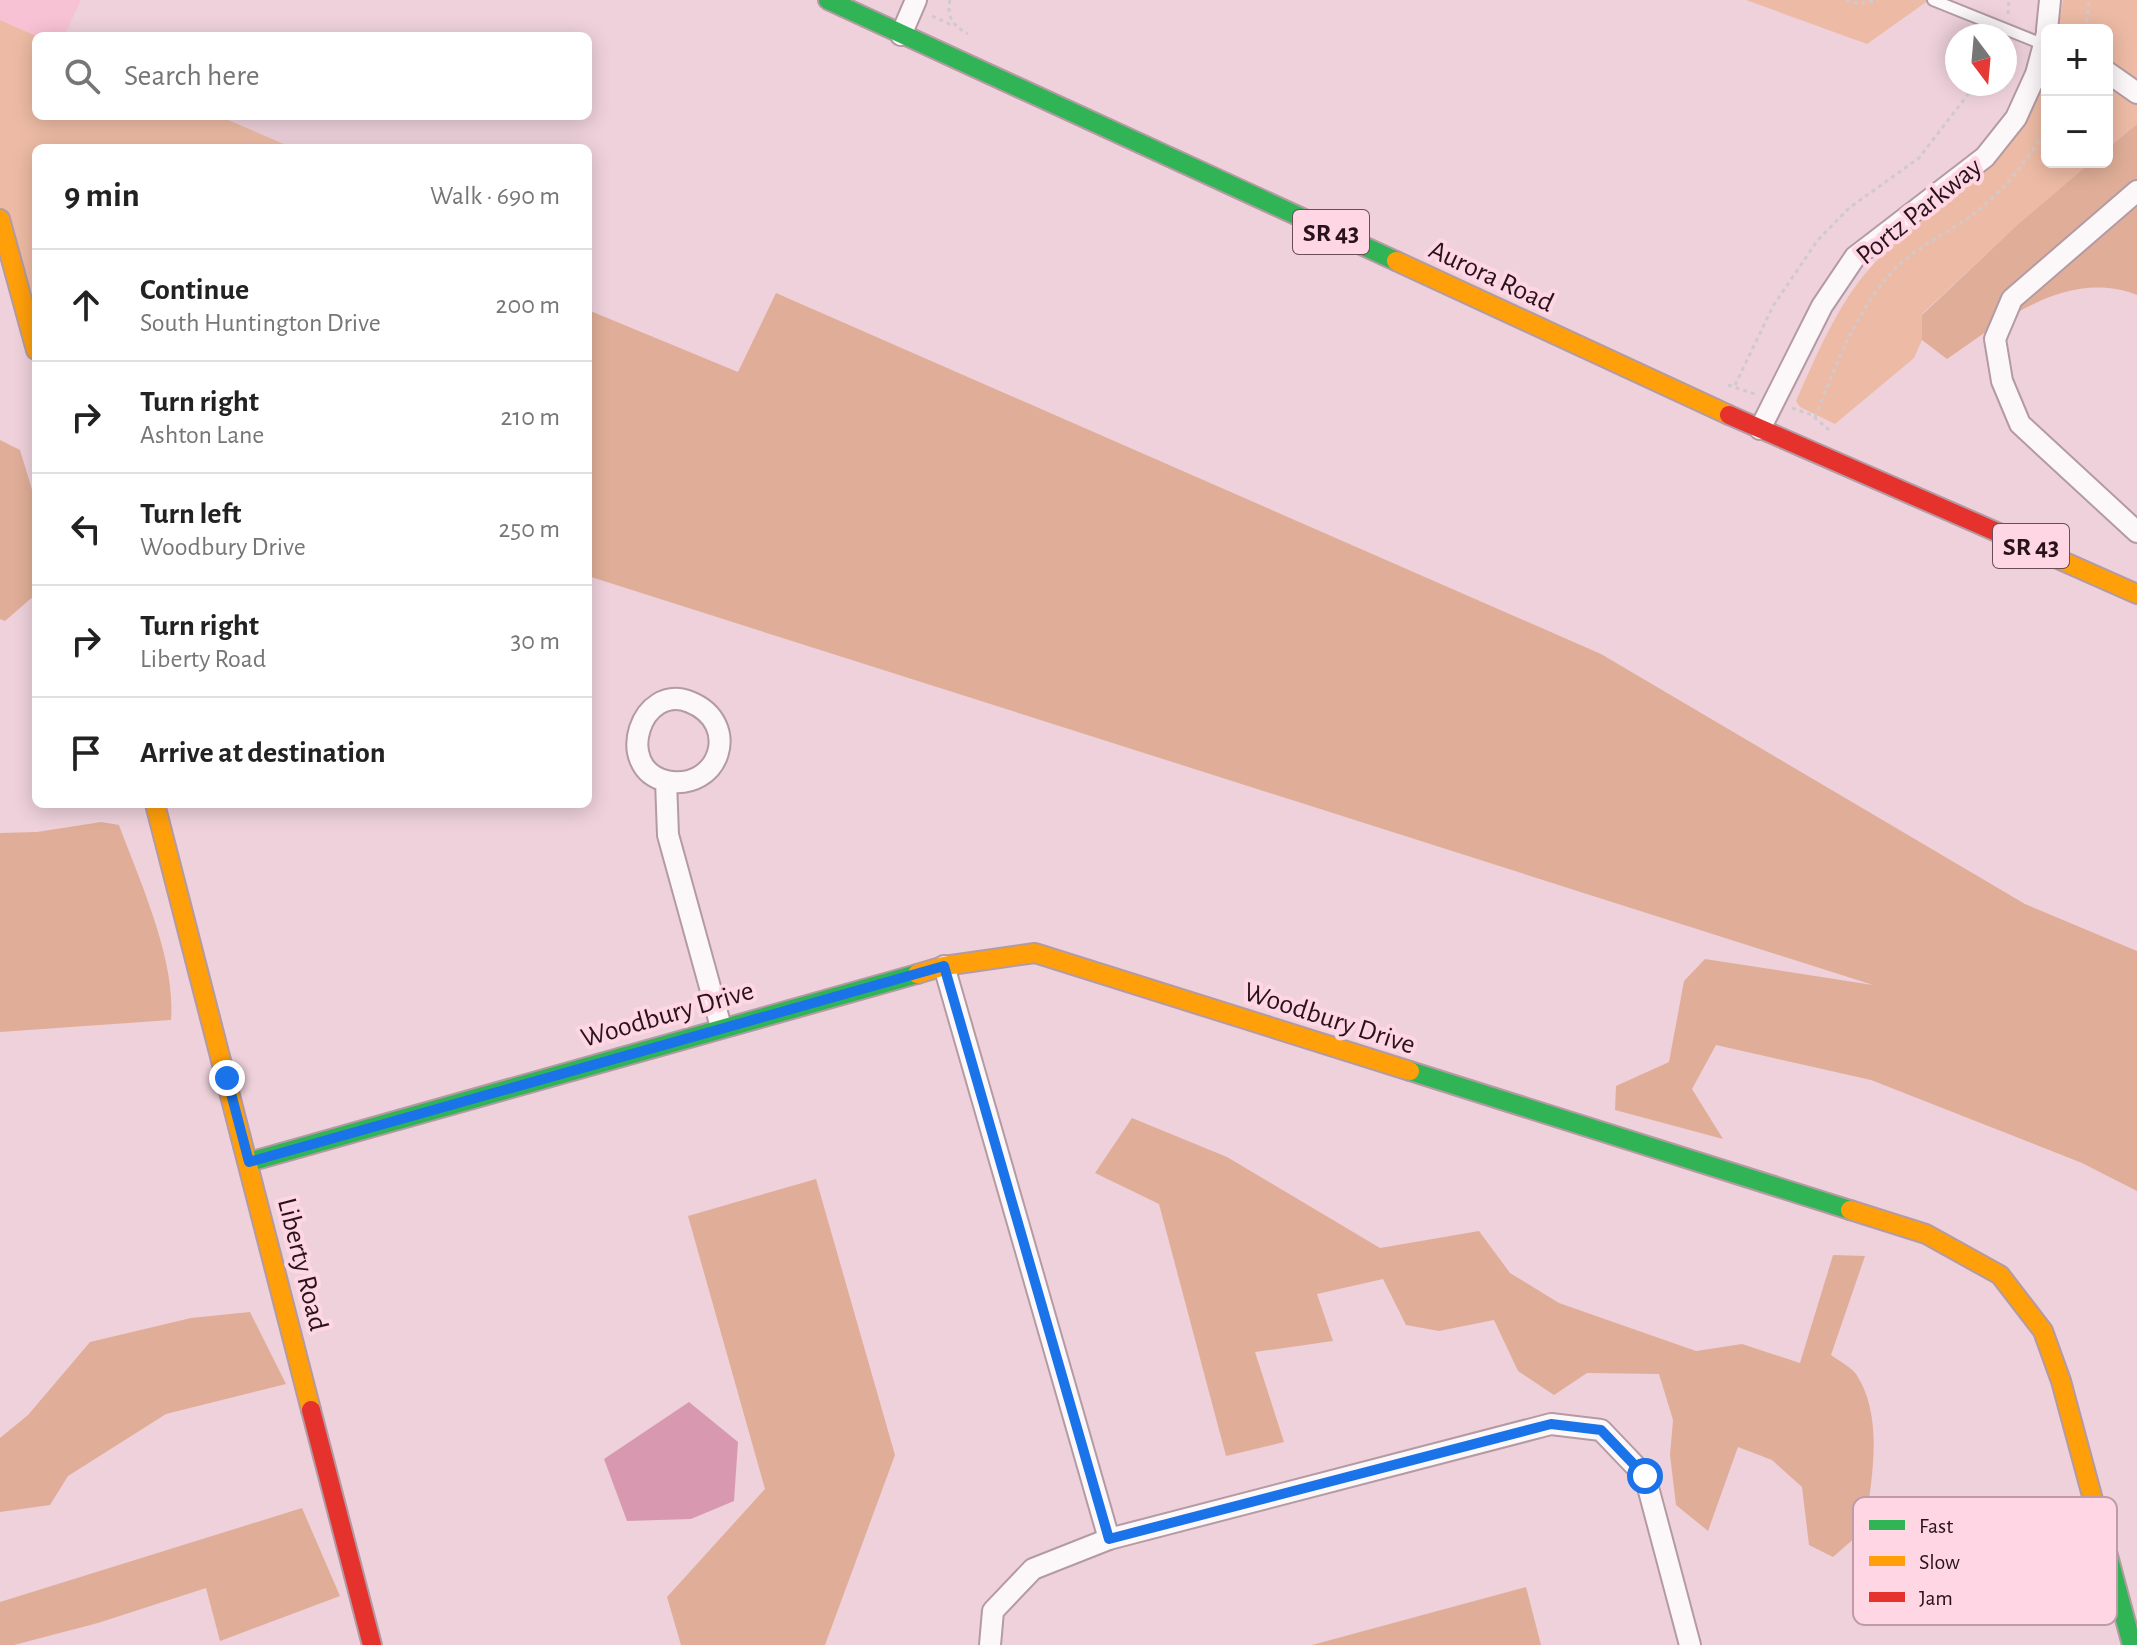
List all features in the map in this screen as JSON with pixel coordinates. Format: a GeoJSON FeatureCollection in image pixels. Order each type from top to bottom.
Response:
{"type":"FeatureCollection","features":[{"type":"Feature","properties":{"kind":"street","name":"Aurora Road"},"geometry":{"type":"LineString","coordinates":[[828,0],[1760,429],[2137,594]]}},
{"type":"Feature","properties":{"kind":"street"},"geometry":{"type":"LineString","coordinates":[[901,35],[916,0]]}},
{"type":"Feature","properties":{"kind":"street","name":"Portz Parkway"},"geometry":{"type":"LineString","coordinates":[[2048,24],[2050,0]]}},
{"type":"Feature","properties":{"kind":"street","name":"Portz Parkway"},"geometry":{"type":"LineString","coordinates":[[1760,429],[1822,306],[1855,257],[1985,157],[2016,118],[2041,52]]}},
{"type":"Feature","properties":{"kind":"street"},"geometry":{"type":"LineString","coordinates":[[2113,76],[2137,93]]}},
{"type":"Feature","properties":{"kind":"street"},"geometry":{"type":"LineString","coordinates":[[2137,191],[2012,299],[1995,339],[2002,381],[2020,424],[2137,532]]}},
{"type":"Feature","properties":{"kind":"street"},"geometry":{"type":"LineString","coordinates":[[0,219],[32,335]]}},
{"type":"Feature","properties":{"kind":"street"},"geometry":{"type":"LineString","coordinates":[[688,701],[710,714],[717,724],[720,748],[713,766],[697,780],[679,784],[666,781],[657,779],[642,765],[637,752],[639,726],[647,713],[665,702],[688,701]]}},
{"type":"Feature","properties":{"kind":"street"},"geometry":{"type":"LineString","coordinates":[[666,781],[668,835],[721,1027]]}},
{"type":"Feature","properties":{"kind":"street","name":"Liberty Road"},"geometry":{"type":"LineString","coordinates":[[156,808],[372,1645]]}},
{"type":"Feature","properties":{"kind":"street","name":"Woodbury Drive"},"geometry":{"type":"LineString","coordinates":[[249,1162],[944,966],[1035,953],[1926,1234],[2000,1275],[2043,1331],[2061,1381],[2092,1497]]}},
{"type":"Feature","properties":{"kind":"street"},"geometry":{"type":"LineString","coordinates":[[944,966],[1109,1539]]}},
{"type":"Feature","properties":{"kind":"street"},"geometry":{"type":"LineString","coordinates":[[990,1645],[993,1611],[1033,1569],[1109,1539],[1551,1424],[1601,1430],[1645,1476],[1690,1645]]}},
{"type":"Feature","properties":{"kind":"street","name":"Woodbury Drive"},"geometry":{"type":"LineString","coordinates":[[2117,1589],[2132,1645]]}},
{"type":"Feature","properties":{"kind":"lane"},"geometry":{"type":"LineString","coordinates":[[1933,0],[2041,37]]}},
{"type":"Feature","properties":{"kind":"path"},"geometry":{"type":"LineString","coordinates":[[1846,0],[1858,4],[1878,0]]}},
{"type":"Feature","properties":{"kind":"path"},"geometry":{"type":"LineString","coordinates":[[2006,20],[2009,0]]}},
{"type":"Feature","properties":{"kind":"path"},"geometry":{"type":"LineString","coordinates":[[2087,24],[2089,0]]}},
{"type":"Feature","properties":{"kind":"path"},"geometry":{"type":"LineString","coordinates":[[1734,386],[1773,306],[1817,241],[1849,208],[1919,158],[1967,96]]}},
{"type":"Feature","properties":{"kind":"path"},"geometry":{"type":"LineString","coordinates":[[1805,412],[1815,417],[1857,319],[1884,282],[1912,254],[1982,206],[2023,164],[2041,137]]}},
{"type":"Feature","properties":{"kind":"shaded area"},"geometry":{"type":"Polygon","coordinates":[[[0,0],[81,0],[66,32],[32,34],[0,20],[0,0]]]}},
{"type":"Feature","properties":{"kind":"shaded area"},"geometry":{"type":"Polygon","coordinates":[[[1746,0],[1929,0],[1867,44],[1746,0]]]}},
{"type":"Feature","properties":{"kind":"shaded area"},"geometry":{"type":"Polygon","coordinates":[[[2063,0],[2137,0],[2137,124],[2113,144],[2113,24],[2059,24],[2063,0]]]}},
{"type":"Feature","properties":{"kind":"shaded area"},"geometry":{"type":"Polygon","coordinates":[[[0,20],[32,34],[32,120],[228,120],[284,144],[32,144],[32,292],[0,219],[0,20]]]}},
{"type":"Feature","properties":{"kind":"shaded area"},"geometry":{"type":"Polygon","coordinates":[[[2041,90],[2041,168],[2084,168],[2017,225],[1922,314],[1922,340],[1914,358],[1835,424],[1800,407],[1796,401],[1832,324],[1867,271],[1892,245],[1980,175],[2014,135],[2041,90]]]}},
{"type":"Feature","properties":{"kind":"shaded area"},"geometry":{"type":"Polygon","coordinates":[[[2137,124],[2137,295],[2111,288],[2086,288],[2061,293],[2013,315],[1947,359],[1922,340],[1922,315],[2017,225],[2084,168],[2113,168],[2113,144],[2137,124]]]}},
{"type":"Feature","properties":{"kind":"shaded area"},"geometry":{"type":"Polygon","coordinates":[[[776,293],[1601,654],[2025,904],[2137,951],[2137,1191],[2082,1163],[1871,1080],[1716,1045],[1692,1089],[1723,1139],[1615,1110],[1616,1086],[1669,1062],[1684,981],[1705,959],[1873,985],[592,577],[592,312],[738,372],[776,293]]]}},
{"type":"Feature","properties":{"kind":"shaded area"},"geometry":{"type":"Polygon","coordinates":[[[0,440],[20,450],[32,490],[32,597],[5,621],[0,619],[0,440]]]}},
{"type":"Feature","properties":{"kind":"shaded area"},"geometry":{"type":"Polygon","coordinates":[[[101,822],[119,825],[155,921],[168,972],[171,1020],[0,1032],[0,833],[37,832],[101,822]]]}},
{"type":"Feature","properties":{"kind":"shaded area"},"geometry":{"type":"Polygon","coordinates":[[[1132,1118],[1227,1157],[1380,1248],[1479,1231],[1510,1273],[1559,1303],[1696,1351],[1742,1344],[1800,1363],[1833,1255],[1865,1256],[1831,1355],[1856,1374],[1865,1391],[1873,1430],[1869,1497],[1853,1497],[1853,1540],[1833,1557],[1809,1545],[1802,1487],[1772,1460],[1738,1447],[1708,1531],[1676,1505],[1670,1455],[1673,1420],[1659,1374],[1587,1373],[1554,1395],[1518,1371],[1494,1320],[1439,1331],[1406,1325],[1383,1279],[1317,1294],[1333,1341],[1255,1352],[1284,1442],[1226,1456],[1159,1204],[1095,1173],[1132,1118]]]}},
{"type":"Feature","properties":{"kind":"shaded area"},"geometry":{"type":"Polygon","coordinates":[[[816,1179],[895,1455],[825,1645],[681,1645],[667,1597],[765,1489],[688,1216],[816,1179]]]}},
{"type":"Feature","properties":{"kind":"shaded area"},"geometry":{"type":"Polygon","coordinates":[[[250,1312],[286,1384],[166,1414],[68,1476],[50,1505],[0,1512],[0,1438],[28,1415],[90,1342],[191,1318],[250,1312]]]}},
{"type":"Feature","properties":{"kind":"shaded area"},"geometry":{"type":"Polygon","coordinates":[[[689,1402],[738,1442],[734,1501],[691,1519],[627,1521],[604,1459],[689,1402]]]}},
{"type":"Feature","properties":{"kind":"shaded area"},"geometry":{"type":"Polygon","coordinates":[[[302,1508],[340,1596],[220,1641],[206,1588],[98,1623],[14,1645],[0,1645],[0,1602],[302,1508]]]}},
{"type":"Feature","properties":{"kind":"shaded area"},"geometry":{"type":"Polygon","coordinates":[[[1526,1587],[1541,1645],[1312,1645],[1526,1587]]]}},
{"type":"Feature","properties":{"kind":"traffic: fast"},"geometry":{"type":"LineString","coordinates":[[828,0],[1396,261]]}},
{"type":"Feature","properties":{"kind":"traffic: fast"},"geometry":{"type":"LineString","coordinates":[[249,1162],[917,974]]}},
{"type":"Feature","properties":{"kind":"traffic: fast"},"geometry":{"type":"LineString","coordinates":[[1410,1071],[1850,1210]]}},
{"type":"Feature","properties":{"kind":"traffic: fast"},"geometry":{"type":"LineString","coordinates":[[2117,1589],[2132,1645]]}},
{"type":"Feature","properties":{"kind":"traffic: slow"},"geometry":{"type":"LineString","coordinates":[[0,219],[32,335]]}},
{"type":"Feature","properties":{"kind":"traffic: slow"},"geometry":{"type":"LineString","coordinates":[[1396,261],[1729,415]]}},
{"type":"Feature","properties":{"kind":"traffic: slow"},"geometry":{"type":"LineString","coordinates":[[2015,540],[2137,594]]}},
{"type":"Feature","properties":{"kind":"traffic: slow"},"geometry":{"type":"LineString","coordinates":[[156,808],[311,1410]]}},
{"type":"Feature","properties":{"kind":"traffic: slow"},"geometry":{"type":"LineString","coordinates":[[917,974],[944,966],[1035,953],[1410,1071]]}},
{"type":"Feature","properties":{"kind":"traffic: slow"},"geometry":{"type":"LineString","coordinates":[[1850,1210],[1926,1234],[2000,1275],[2043,1331],[2061,1381],[2092,1497]]}},
{"type":"Feature","properties":{"kind":"traffic: jam"},"geometry":{"type":"LineString","coordinates":[[1729,415],[2015,540]]}},
{"type":"Feature","properties":{"kind":"traffic: jam"},"geometry":{"type":"LineString","coordinates":[[311,1410],[372,1645]]}},
{"type":"Feature","properties":{"kind":"route"},"geometry":{"type":"LineString","coordinates":[[227,1078],[249,1162],[944,966],[1109,1539],[1551,1424],[1601,1430],[1645,1476]]}}]}
